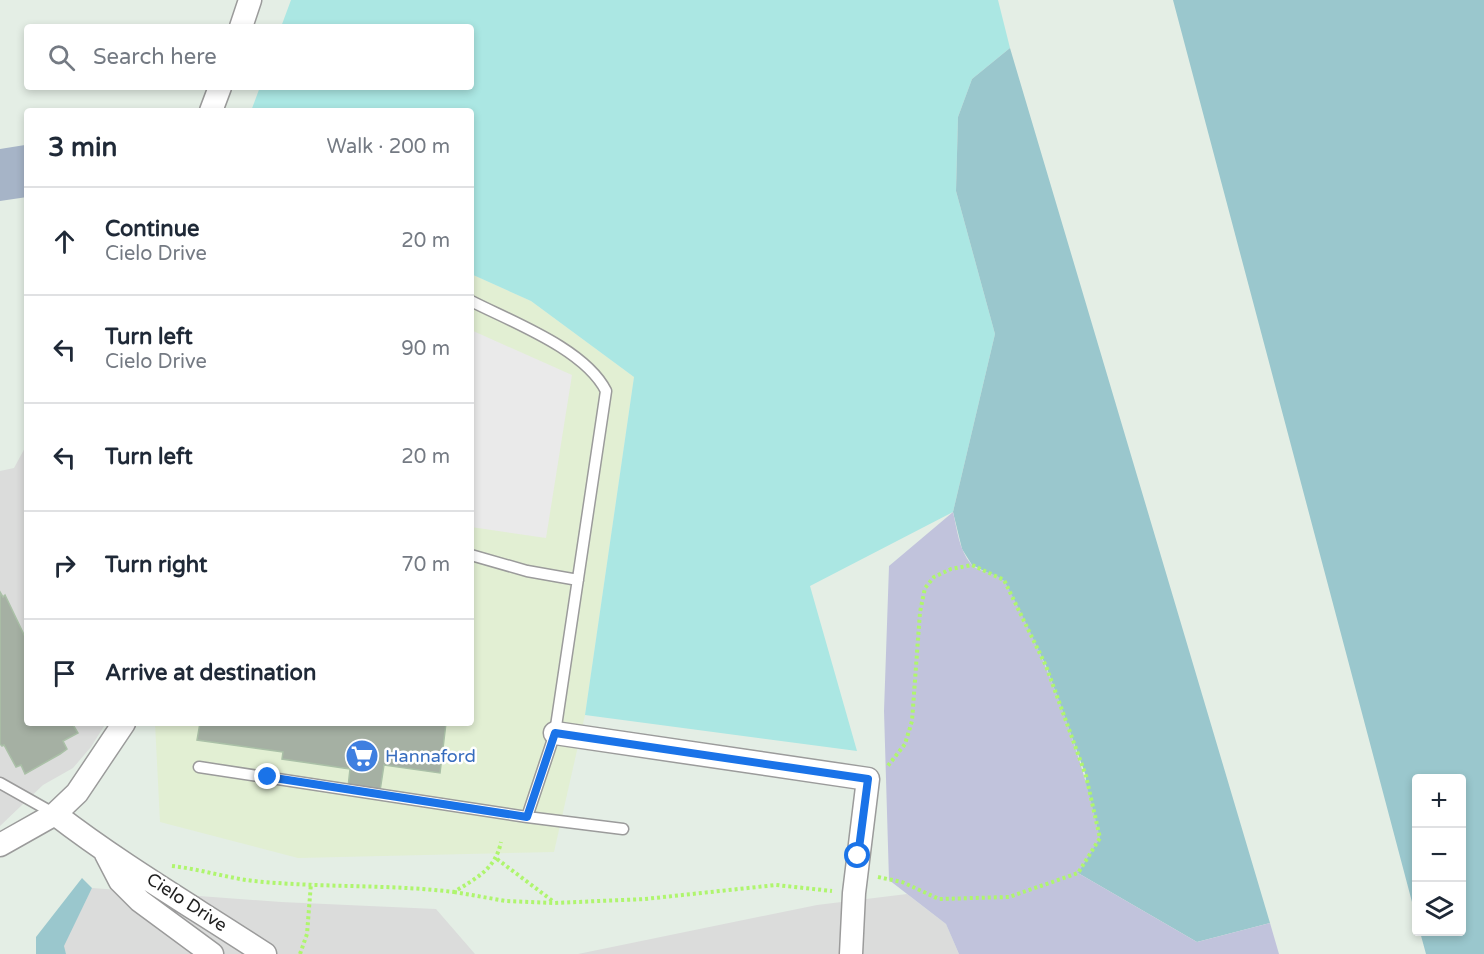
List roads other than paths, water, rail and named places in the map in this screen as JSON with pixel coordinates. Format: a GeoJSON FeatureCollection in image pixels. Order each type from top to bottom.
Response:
{"type":"FeatureCollection","features":[{"type":"Feature","properties":{"kind":"street"},"geometry":{"type":"LineString","coordinates":[[242,24],[250,0]]}},
{"type":"Feature","properties":{"kind":"street"},"geometry":{"type":"LineString","coordinates":[[212,108],[219,90]]}},
{"type":"Feature","properties":{"kind":"street"},"geometry":{"type":"LineString","coordinates":[[0,845],[55,814],[77,793],[122,726]]}},
{"type":"Feature","properties":{"kind":"street"},"geometry":{"type":"LineString","coordinates":[[555,733],[868,779],[854,893],[850,954]]}},
{"type":"Feature","properties":{"kind":"street","name":"Cielo Drive"},"geometry":{"type":"LineString","coordinates":[[55,814],[106,854],[135,868],[265,954]]}},
{"type":"Feature","properties":{"kind":"street","name":"Cielo Drive"},"geometry":{"type":"LineString","coordinates":[[106,854],[120,881],[140,902],[212,954]]}},
{"type":"Feature","properties":{"kind":"lane"},"geometry":{"type":"LineString","coordinates":[[474,302],[542,336],[586,365],[599,377],[606,391],[555,733],[527,817]]}},
{"type":"Feature","properties":{"kind":"lane"},"geometry":{"type":"LineString","coordinates":[[474,556],[527,571],[578,580]]}},
{"type":"Feature","properties":{"kind":"lane"},"geometry":{"type":"LineString","coordinates":[[199,767],[527,817],[623,828]]}},
{"type":"Feature","properties":{"kind":"lane"},"geometry":{"type":"LineString","coordinates":[[0,783],[55,814]]}},
{"type":"Feature","properties":{"kind":"place","name":"Hannaford"},"geometry":{"type":"Point","coordinates":[362,756]}}]}
